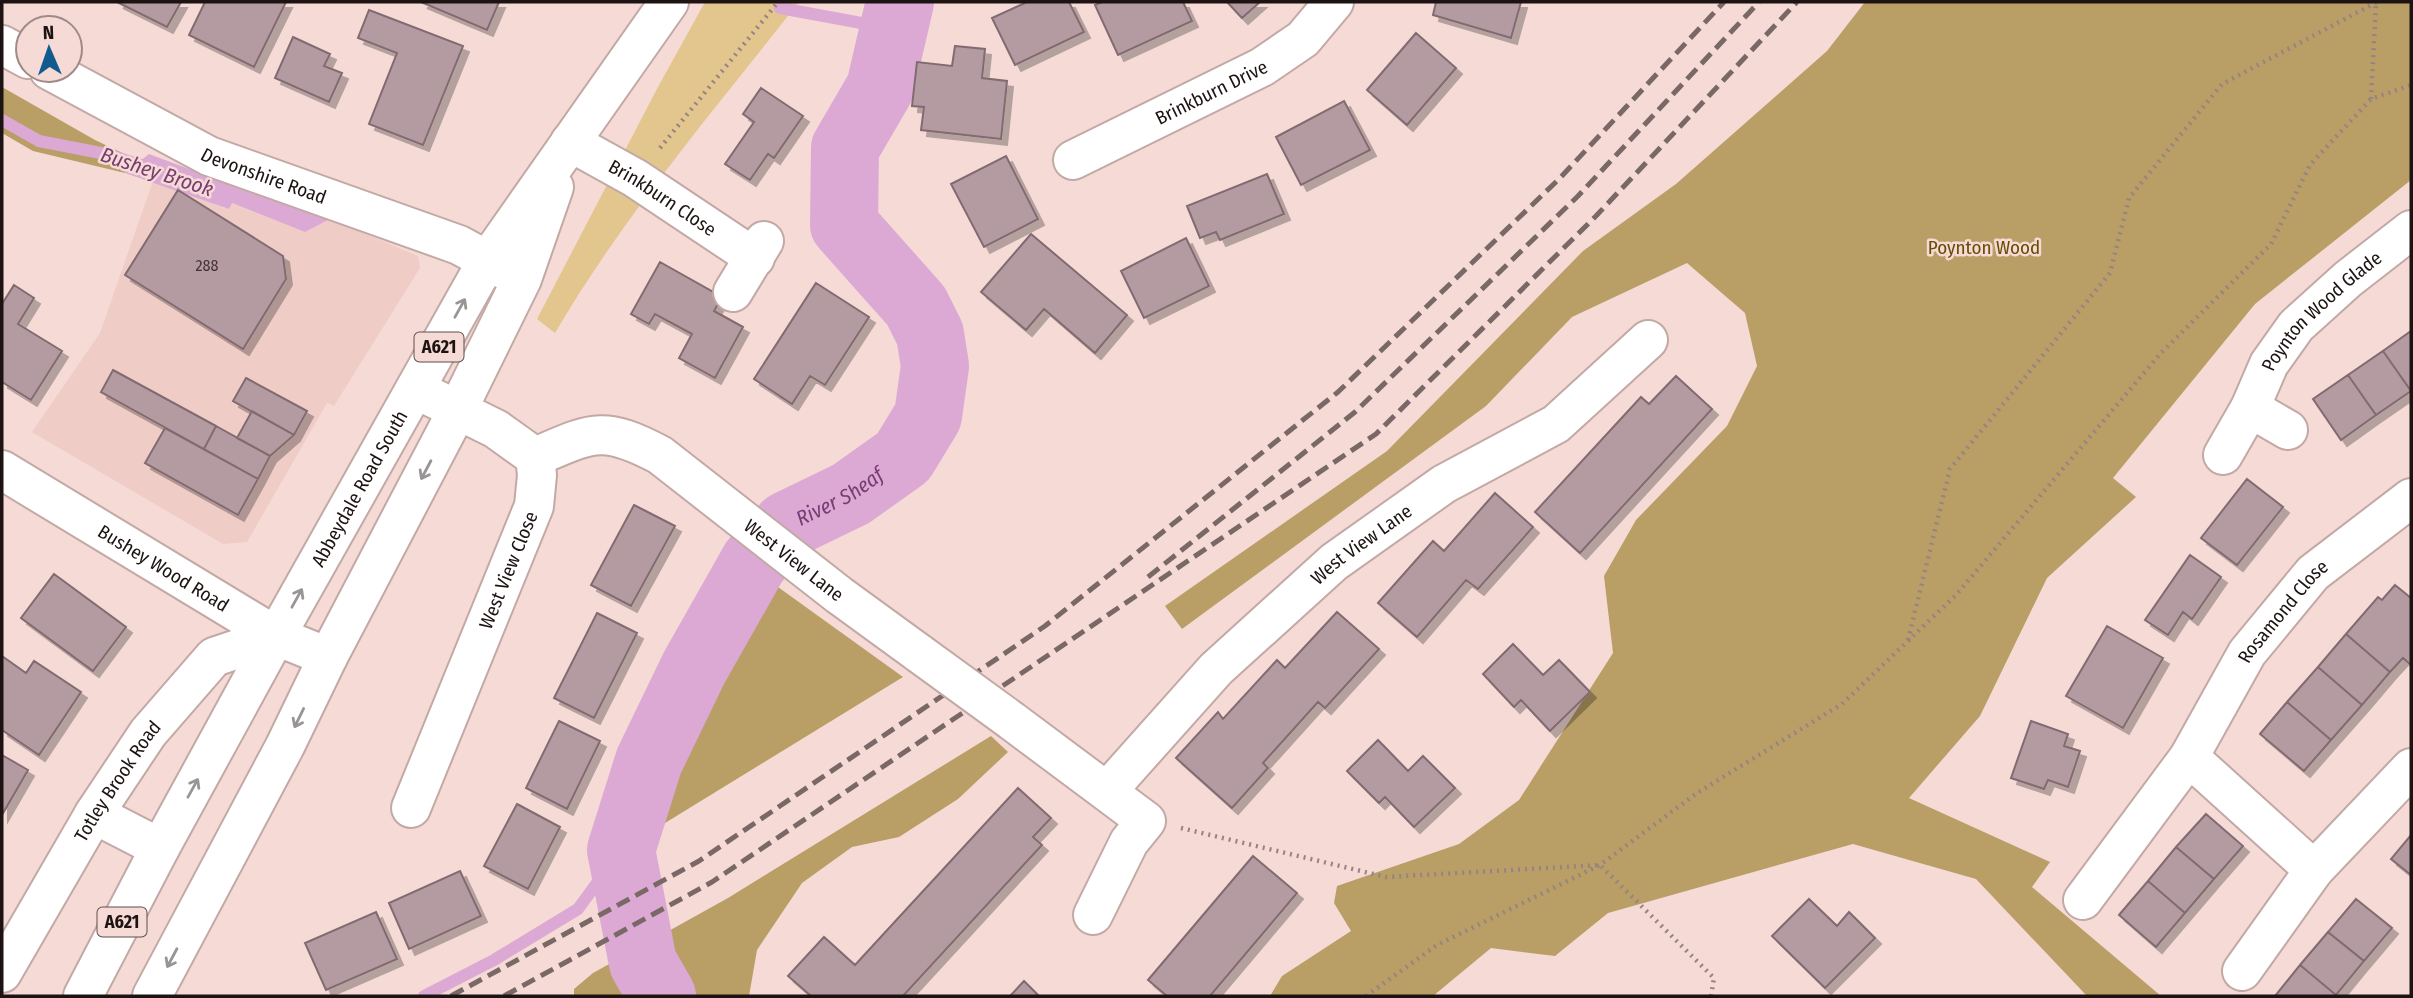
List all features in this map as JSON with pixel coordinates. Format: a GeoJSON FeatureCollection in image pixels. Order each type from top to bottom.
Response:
{"type":"FeatureCollection","features":[{"type":"Feature","properties":{"kind":"street","name":"Abbeydale Road South"},"geometry":{"type":"LineString","coordinates":[[83,996],[276,636],[487,261],[670,2]]}},
{"type":"Feature","properties":{"kind":"street","name":"Brinkburn Drive"},"geometry":{"type":"LineString","coordinates":[[1073,160],[1262,67],[1303,39],[1334,2]]}},
{"type":"Feature","properties":{"kind":"street","name":"Devonshire Road"},"geometry":{"type":"LineString","coordinates":[[75,84],[209,156],[459,245],[522,279]]}},
{"type":"Feature","properties":{"kind":"street","name":"Brinkburn Close"},"geometry":{"type":"LineString","coordinates":[[570,142],[759,249],[733,292]]}},
{"type":"Feature","properties":{"kind":"street","name":"A621"},"geometry":{"type":"LineString","coordinates":[[152,996],[285,746],[522,279],[570,142]]}},
{"type":"Feature","properties":{"kind":"street","name":"Poynton Wood Glade"},"geometry":{"type":"LineString","coordinates":[[2223,456],[2250,408],[2269,364],[2295,326],[2347,279],[2411,230]]}},
{"type":"Feature","properties":{"kind":"street","name":"West View Lane"},"geometry":{"type":"LineString","coordinates":[[1108,790],[1216,669],[1334,562],[1444,484],[1556,424],[1648,340]]}},
{"type":"Feature","properties":{"kind":"street"},"geometry":{"type":"LineString","coordinates":[[415,389],[496,429],[535,457]]}},
{"type":"Feature","properties":{"kind":"street"},"geometry":{"type":"LineString","coordinates":[[2250,408],[2288,430]]}},
{"type":"Feature","properties":{"kind":"street","name":"West View Lane"},"geometry":{"type":"LineString","coordinates":[[535,457],[589,434],[611,434],[660,455],[839,595],[1108,790],[1146,821]]}},
{"type":"Feature","properties":{"kind":"street","name":"West View Close"},"geometry":{"type":"LineString","coordinates":[[411,808],[534,506],[537,475],[535,457]]}},
{"type":"Feature","properties":{"kind":"street","name":"Bushey Wood Road"},"geometry":{"type":"LineString","coordinates":[[2,470],[276,636],[328,657]]}},
{"type":"Feature","properties":{"kind":"street","name":"Rosamond Close"},"geometry":{"type":"LineString","coordinates":[[2083,900],[2189,757],[2247,653],[2313,573],[2411,498]]}},
{"type":"Feature","properties":{"kind":"street","name":"Totley Brook Road"},"geometry":{"type":"LineString","coordinates":[[2,973],[94,814],[148,733],[214,657],[276,636]]}},
{"type":"Feature","properties":{"kind":"street"},"geometry":{"type":"LineString","coordinates":[[2189,757],[2314,870]]}},
{"type":"Feature","properties":{"kind":"street"},"geometry":{"type":"LineString","coordinates":[[2242,971],[2314,870],[2411,768]]}},
{"type":"Feature","properties":{"kind":"street"},"geometry":{"type":"LineString","coordinates":[[94,814],[160,848]]}},
{"type":"Feature","properties":{"kind":"street"},"geometry":{"type":"LineString","coordinates":[[1093,915],[1129,842],[1146,821]]}},
{"type":"Feature","properties":{"kind":"path"},"geometry":{"type":"LineString","coordinates":[[635,178],[778,2]]}},
{"type":"Feature","properties":{"kind":"path"},"geometry":{"type":"LineString","coordinates":[[2371,99],[2376,2]]}},
{"type":"Feature","properties":{"kind":"path"},"geometry":{"type":"LineString","coordinates":[[1908,640],[1950,469],[2110,273],[2129,198],[2222,84],[2376,2]]}},
{"type":"Feature","properties":{"kind":"path"},"geometry":{"type":"LineString","coordinates":[[1366,996],[1437,945],[1600,865],[1697,793],[1842,704],[1956,595],[2161,353],[2271,244],[2310,165],[2371,99],[2411,85]]}},
{"type":"Feature","properties":{"kind":"path"},"geometry":{"type":"LineString","coordinates":[[1146,821],[1386,877],[1600,865],[1714,978],[1712,996]]}},
{"type":"Feature","properties":{"kind":"shaded area"},"geometry":{"type":"Polygon","coordinates":[[[705,2],[799,2],[640,205],[555,333],[537,319],[705,2]]]}},
{"type":"Feature","properties":{"kind":"shaded area"},"geometry":{"type":"Polygon","coordinates":[[[153,181],[228,209],[231,203],[305,232],[330,219],[418,256],[420,268],[334,406],[327,403],[247,542],[223,544],[32,432],[100,333],[153,181]]]}},
{"type":"Feature","properties":{"kind":"green space","name":"Poynton Wood"},"geometry":{"type":"Polygon","coordinates":[[[1865,2],[2411,2],[2411,180],[2255,304],[2113,478],[2136,497],[2047,578],[1980,716],[1909,798],[2050,862],[2032,887],[2161,996],[2087,996],[1976,879],[1853,844],[1608,913],[1555,956],[1491,948],[1433,996],[1270,996],[1282,976],[1351,931],[1334,903],[1337,886],[1459,844],[1519,800],[1613,653],[1604,576],[1636,520],[1727,426],[1757,366],[1745,313],[1687,263],[1572,317],[1486,406],[1182,629],[1165,606],[1387,451],[1583,251],[1676,184],[1827,51],[1865,2]]]}},
{"type":"Feature","properties":{"kind":"green space"},"geometry":{"type":"Polygon","coordinates":[[[2,87],[95,140],[135,159],[125,173],[33,151],[2,133],[2,87]]]}},
{"type":"Feature","properties":{"kind":"green space"},"geometry":{"type":"Polygon","coordinates":[[[754,562],[771,582],[903,677],[621,850],[649,761],[694,668],[754,562]]]}},
{"type":"Feature","properties":{"kind":"green space"},"geometry":{"type":"Polygon","coordinates":[[[991,736],[1008,752],[958,799],[899,837],[852,847],[802,883],[757,950],[749,996],[574,996],[574,989],[593,973],[728,898],[991,736]]]}},
{"type":"Feature","properties":{"kind":"water"},"geometry":{"type":"Polygon","coordinates":[[[149,154],[283,204],[296,204],[330,219],[305,232],[232,203],[229,209],[125,173],[149,154]]]}},
{"type":"Feature","properties":{"kind":"building"},"geometry":{"type":"Polygon","coordinates":[[[117,2],[181,2],[167,27],[117,2]]]}},
{"type":"Feature","properties":{"kind":"building"},"geometry":{"type":"Polygon","coordinates":[[[205,2],[286,2],[254,67],[189,35],[205,2]]]}},
{"type":"Feature","properties":{"kind":"building"},"geometry":{"type":"Polygon","coordinates":[[[421,2],[499,2],[487,30],[421,2]]]}},
{"type":"Feature","properties":{"kind":"building"},"geometry":{"type":"Polygon","coordinates":[[[1027,2],[1069,2],[1084,32],[1015,65],[992,18],[1027,2]]]}},
{"type":"Feature","properties":{"kind":"building"},"geometry":{"type":"Polygon","coordinates":[[[1102,2],[1183,2],[1192,21],[1118,55],[1095,5],[1102,2]]]}},
{"type":"Feature","properties":{"kind":"building"},"geometry":{"type":"Polygon","coordinates":[[[1227,2],[1260,2],[1242,18],[1227,2]]]}},
{"type":"Feature","properties":{"kind":"building"},"geometry":{"type":"Polygon","coordinates":[[[1436,2],[1521,2],[1511,38],[1433,15],[1436,2]]]}},
{"type":"Feature","properties":{"kind":"building"},"geometry":{"type":"Polygon","coordinates":[[[369,10],[463,46],[423,145],[369,124],[397,53],[358,38],[369,10]]]}},
{"type":"Feature","properties":{"kind":"building"},"geometry":{"type":"Polygon","coordinates":[[[1416,33],[1456,68],[1407,125],[1367,90],[1416,33]]]}},
{"type":"Feature","properties":{"kind":"building"},"geometry":{"type":"Polygon","coordinates":[[[293,37],[330,54],[324,66],[342,73],[329,102],[275,78],[293,37]]]}},
{"type":"Feature","properties":{"kind":"building"},"geometry":{"type":"Polygon","coordinates":[[[955,46],[985,49],[982,78],[1007,81],[1001,139],[921,130],[924,107],[912,106],[917,62],[952,66],[955,46]]]}},
{"type":"Feature","properties":{"kind":"building"},"geometry":{"type":"Polygon","coordinates":[[[761,88],[803,116],[774,158],[768,154],[750,180],[725,164],[754,122],[743,114],[761,88]]]}},
{"type":"Feature","properties":{"kind":"building"},"geometry":{"type":"Polygon","coordinates":[[[1344,101],[1370,150],[1301,185],[1276,137],[1344,101]]]}},
{"type":"Feature","properties":{"kind":"building"},"geometry":{"type":"Polygon","coordinates":[[[1006,156],[1038,219],[984,247],[951,184],[1006,156]]]}},
{"type":"Feature","properties":{"kind":"building"},"geometry":{"type":"Polygon","coordinates":[[[1267,174],[1284,214],[1220,240],[1216,232],[1200,238],[1187,206],[1267,174]]]}},
{"type":"Feature","properties":{"kind":"building"},"geometry":{"type":"Polygon","coordinates":[[[178,190],[283,256],[286,279],[243,349],[125,275],[178,190]]]}},
{"type":"Feature","properties":{"kind":"building"},"geometry":{"type":"Polygon","coordinates":[[[1031,234],[1127,315],[1095,353],[1044,309],[1026,330],[981,292],[1031,234]]]}},
{"type":"Feature","properties":{"kind":"building"},"geometry":{"type":"Polygon","coordinates":[[[1186,238],[1209,286],[1144,318],[1121,271],[1186,238]]]}},
{"type":"Feature","properties":{"kind":"building"},"geometry":{"type":"Polygon","coordinates":[[[660,262],[722,297],[714,311],[743,327],[715,378],[679,358],[692,334],[655,314],[649,324],[631,314],[660,262]]]}},
{"type":"Feature","properties":{"kind":"building"},"geometry":{"type":"Polygon","coordinates":[[[816,283],[869,317],[825,385],[810,376],[792,404],[754,379],[816,283]]]}},
{"type":"Feature","properties":{"kind":"building"},"geometry":{"type":"Polygon","coordinates":[[[14,285],[34,298],[18,324],[62,351],[31,400],[2,382],[2,304],[14,285]]]}},
{"type":"Feature","properties":{"kind":"building"},"geometry":{"type":"Polygon","coordinates":[[[2411,331],[2411,391],[2383,351],[2411,331]]]}},
{"type":"Feature","properties":{"kind":"building"},"geometry":{"type":"Polygon","coordinates":[[[2383,351],[2411,391],[2376,415],[2348,375],[2383,351]]]}},
{"type":"Feature","properties":{"kind":"building"},"geometry":{"type":"Polygon","coordinates":[[[113,370],[216,426],[204,449],[101,392],[113,370]]]}},
{"type":"Feature","properties":{"kind":"building"},"geometry":{"type":"Polygon","coordinates":[[[2348,375],[2376,415],[2341,440],[2313,399],[2348,375]]]}},
{"type":"Feature","properties":{"kind":"building"},"geometry":{"type":"Polygon","coordinates":[[[1676,376],[1712,409],[1580,553],[1535,512],[1641,397],[1649,404],[1676,376]]]}},
{"type":"Feature","properties":{"kind":"building"},"geometry":{"type":"Polygon","coordinates":[[[246,378],[307,411],[294,435],[233,401],[246,378]]]}},
{"type":"Feature","properties":{"kind":"building"},"geometry":{"type":"Polygon","coordinates":[[[252,411],[294,435],[270,456],[237,438],[252,411]]]}},
{"type":"Feature","properties":{"kind":"building"},"geometry":{"type":"Polygon","coordinates":[[[216,426],[270,456],[258,479],[204,449],[216,426]]]}},
{"type":"Feature","properties":{"kind":"building"},"geometry":{"type":"Polygon","coordinates":[[[165,428],[258,479],[238,515],[145,463],[165,428]]]}},
{"type":"Feature","properties":{"kind":"building"},"geometry":{"type":"Polygon","coordinates":[[[2247,479],[2283,507],[2237,565],[2201,538],[2247,479]]]}},
{"type":"Feature","properties":{"kind":"building"},"geometry":{"type":"Polygon","coordinates":[[[1495,493],[1533,527],[1478,589],[1466,580],[1417,637],[1378,603],[1433,541],[1444,551],[1495,493]]]}},
{"type":"Feature","properties":{"kind":"building"},"geometry":{"type":"Polygon","coordinates":[[[634,505],[675,526],[631,606],[591,585],[634,505]]]}},
{"type":"Feature","properties":{"kind":"building"},"geometry":{"type":"Polygon","coordinates":[[[2190,555],[2221,577],[2192,619],[2183,612],[2168,635],[2145,620],[2190,555]]]}},
{"type":"Feature","properties":{"kind":"building"},"geometry":{"type":"Polygon","coordinates":[[[54,574],[126,627],[93,671],[21,618],[54,574]]]}},
{"type":"Feature","properties":{"kind":"building"},"geometry":{"type":"Polygon","coordinates":[[[2395,585],[2411,598],[2411,665],[2403,658],[2390,672],[2346,634],[2378,597],[2382,600],[2395,585]]]}},
{"type":"Feature","properties":{"kind":"building"},"geometry":{"type":"Polygon","coordinates":[[[1337,612],[1379,649],[1325,708],[1318,702],[1263,763],[1268,768],[1232,808],[1176,758],[1218,712],[1223,719],[1277,660],[1285,668],[1337,612]]]}},
{"type":"Feature","properties":{"kind":"building"},"geometry":{"type":"Polygon","coordinates":[[[597,613],[637,633],[594,718],[554,698],[597,613]]]}},
{"type":"Feature","properties":{"kind":"building"},"geometry":{"type":"Polygon","coordinates":[[[2107,626],[2163,658],[2123,728],[2066,696],[2107,626]]]}},
{"type":"Feature","properties":{"kind":"building"},"geometry":{"type":"Polygon","coordinates":[[[2346,634],[2390,672],[2362,705],[2318,667],[2346,634]]]}},
{"type":"Feature","properties":{"kind":"building"},"geometry":{"type":"Polygon","coordinates":[[[1513,644],[1543,675],[1559,660],[1590,692],[1550,731],[1521,700],[1514,707],[1483,674],[1513,644]]]}},
{"type":"Feature","properties":{"kind":"building"},"geometry":{"type":"Polygon","coordinates":[[[2,656],[26,673],[34,661],[81,692],[39,755],[2,730],[2,656]]]}},
{"type":"Feature","properties":{"kind":"building"},"geometry":{"type":"Polygon","coordinates":[[[2318,667],[2362,705],[2331,740],[2287,702],[2318,667]]]}},
{"type":"Feature","properties":{"kind":"building"},"geometry":{"type":"Polygon","coordinates":[[[2287,702],[2331,740],[2304,771],[2260,734],[2287,702]]]}},
{"type":"Feature","properties":{"kind":"building"},"geometry":{"type":"Polygon","coordinates":[[[559,721],[600,741],[567,809],[526,788],[559,721]]]}},
{"type":"Feature","properties":{"kind":"building"},"geometry":{"type":"Polygon","coordinates":[[[2031,721],[2068,734],[2064,746],[2080,751],[2068,787],[2048,780],[2044,789],[2011,778],[2031,721]]]}},
{"type":"Feature","properties":{"kind":"building"},"geometry":{"type":"Polygon","coordinates":[[[1378,740],[1408,771],[1423,756],[1455,788],[1414,827],[1385,797],[1379,803],[1347,771],[1378,740]]]}},
{"type":"Feature","properties":{"kind":"building"},"geometry":{"type":"Polygon","coordinates":[[[2,755],[28,770],[2,815],[2,755]]]}},
{"type":"Feature","properties":{"kind":"building"},"geometry":{"type":"Polygon","coordinates":[[[1018,788],[1051,818],[1033,837],[1042,845],[903,996],[811,996],[788,976],[824,937],[855,965],[1018,788]]]}},
{"type":"Feature","properties":{"kind":"building"},"geometry":{"type":"Polygon","coordinates":[[[517,804],[560,827],[528,889],[484,866],[517,804]]]}},
{"type":"Feature","properties":{"kind":"building"},"geometry":{"type":"Polygon","coordinates":[[[2206,814],[2243,846],[2214,879],[2176,847],[2206,814]]]}},
{"type":"Feature","properties":{"kind":"building"},"geometry":{"type":"Polygon","coordinates":[[[2411,835],[2411,875],[2391,859],[2411,835]]]}},
{"type":"Feature","properties":{"kind":"building"},"geometry":{"type":"Polygon","coordinates":[[[2176,847],[2214,879],[2185,913],[2148,881],[2176,847]]]}},
{"type":"Feature","properties":{"kind":"building"},"geometry":{"type":"Polygon","coordinates":[[[1253,856],[1297,893],[1210,996],[1167,996],[1148,980],[1253,856]]]}},
{"type":"Feature","properties":{"kind":"building"},"geometry":{"type":"Polygon","coordinates":[[[460,871],[481,916],[409,949],[389,903],[460,871]]]}},
{"type":"Feature","properties":{"kind":"building"},"geometry":{"type":"Polygon","coordinates":[[[2148,881],[2185,913],[2156,947],[2119,915],[2148,881]]]}},
{"type":"Feature","properties":{"kind":"building"},"geometry":{"type":"Polygon","coordinates":[[[1809,899],[1837,926],[1849,912],[1875,938],[1825,988],[1772,936],[1809,899]]]}},
{"type":"Feature","properties":{"kind":"building"},"geometry":{"type":"Polygon","coordinates":[[[2356,899],[2392,928],[2364,961],[2328,932],[2356,899]]]}},
{"type":"Feature","properties":{"kind":"building"},"geometry":{"type":"Polygon","coordinates":[[[376,912],[397,959],[326,990],[305,943],[376,912]]]}},
{"type":"Feature","properties":{"kind":"building"},"geometry":{"type":"Polygon","coordinates":[[[2328,932],[2364,961],[2336,995],[2300,965],[2328,932]]]}},
{"type":"Feature","properties":{"kind":"building"},"geometry":{"type":"Polygon","coordinates":[[[2300,965],[2336,995],[2275,996],[2300,965]]]}},
{"type":"Feature","properties":{"kind":"building"},"geometry":{"type":"Polygon","coordinates":[[[1024,981],[1039,996],[1010,996],[1024,981]]]}},
{"type":"Feature","properties":{"kind":"waterway","name":"River Sheaf"},"geometry":{"type":"LineString","coordinates":[[662,996],[643,963],[621,850],[649,761],[694,668],[754,562],[787,525],[851,494],[903,457],[928,416],[935,366],[930,334],[916,306],[844,225],[845,148],[880,88],[900,2]]}},
{"type":"Feature","properties":{"kind":"waterway"},"geometry":{"type":"LineString","coordinates":[[780,8],[894,29]]}},
{"type":"Feature","properties":{"kind":"waterway","name":"Bushey Brook"},"geometry":{"type":"LineString","coordinates":[[2,120],[39,141],[106,154],[150,168]]}},
{"type":"Feature","properties":{"kind":"waterway"},"geometry":{"type":"LineString","coordinates":[[424,996],[494,960],[578,909],[621,850]]}},
{"type":"Feature","properties":{"kind":"railway"},"geometry":{"type":"LineString","coordinates":[[451,996],[699,861],[1045,626],[1338,392],[1560,178],[1724,2]]}},
{"type":"Feature","properties":{"kind":"railway"},"geometry":{"type":"LineString","coordinates":[[1148,577],[1355,412],[1578,196],[1759,2]]}},
{"type":"Feature","properties":{"kind":"railway"},"geometry":{"type":"LineString","coordinates":[[504,996],[712,882],[1376,434],[1596,216],[1797,2]]}}]}
